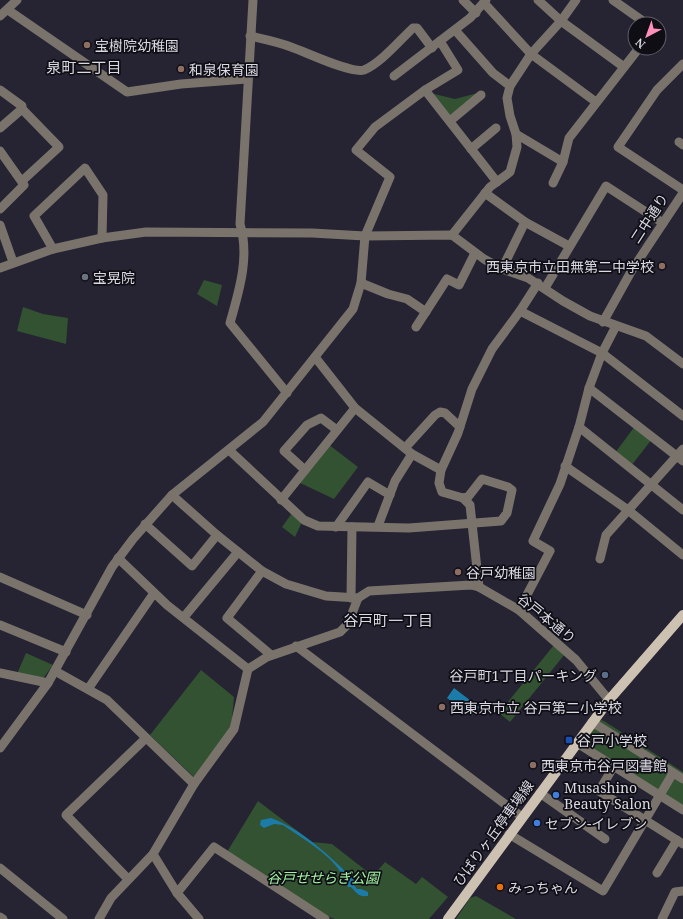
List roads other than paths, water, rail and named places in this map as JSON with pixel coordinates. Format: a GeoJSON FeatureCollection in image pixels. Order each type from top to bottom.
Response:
{"type":"FeatureCollection","features":[{"type":"Feature","properties":{"kind":"main road","name":"ひばりヶ丘停車場線"},"geometry":{"type":"LineString","coordinates":[[448,919],[608,700],[683,615]]}},
{"type":"Feature","properties":{"kind":"street"},"geometry":{"type":"LineString","coordinates":[[0,16],[17,0]]}},
{"type":"Feature","properties":{"kind":"street"},"geometry":{"type":"LineString","coordinates":[[253,0],[247,79],[240,224],[244,253],[241,282],[230,323],[287,393]]}},
{"type":"Feature","properties":{"kind":"street"},"geometry":{"type":"LineString","coordinates":[[463,0],[476,13]]}},
{"type":"Feature","properties":{"kind":"street"},"geometry":{"type":"LineString","coordinates":[[538,0],[561,21],[624,67]]}},
{"type":"Feature","properties":{"kind":"street"},"geometry":{"type":"LineString","coordinates":[[452,235],[485,192],[510,172],[517,147],[516,134],[510,116],[507,98],[510,86],[531,54],[561,21],[576,0]]}},
{"type":"Feature","properties":{"kind":"street"},"geometry":{"type":"LineString","coordinates":[[613,0],[636,16]]}},
{"type":"Feature","properties":{"kind":"street"},"geometry":{"type":"LineString","coordinates":[[394,76],[476,13],[485,1],[531,54],[596,102]]}},
{"type":"Feature","properties":{"kind":"street"},"geometry":{"type":"LineString","coordinates":[[8,10],[127,92],[181,84],[247,79]]}},
{"type":"Feature","properties":{"kind":"street"},"geometry":{"type":"LineString","coordinates":[[250,36],[291,47],[324,60],[359,71],[366,69],[381,58],[413,28],[417,28],[432,48]]}},
{"type":"Feature","properties":{"kind":"street"},"geometry":{"type":"LineString","coordinates":[[455,30],[493,73],[510,86]]}},
{"type":"Feature","properties":{"kind":"street"},"geometry":{"type":"LineString","coordinates":[[0,748],[48,683],[118,558],[145,524],[172,494],[263,422],[353,309],[361,283],[365,236],[390,177],[356,150],[375,127],[425,90],[458,70],[440,41]]}},
{"type":"Feature","properties":{"kind":"street"},"geometry":{"type":"LineString","coordinates":[[553,183],[563,162],[569,138],[633,56]]}},
{"type":"Feature","properties":{"kind":"street"},"geometry":{"type":"LineString","coordinates":[[683,64],[657,90],[618,147],[683,191]]}},
{"type":"Feature","properties":{"kind":"street"},"geometry":{"type":"LineString","coordinates":[[0,90],[22,106],[22,109],[59,147],[22,181]]}},
{"type":"Feature","properties":{"kind":"street"},"geometry":{"type":"LineString","coordinates":[[425,90],[496,182]]}},
{"type":"Feature","properties":{"kind":"street"},"geometry":{"type":"LineString","coordinates":[[450,122],[481,95]]}},
{"type":"Feature","properties":{"kind":"street"},"geometry":{"type":"LineString","coordinates":[[0,128],[22,109]]}},
{"type":"Feature","properties":{"kind":"street"},"geometry":{"type":"LineString","coordinates":[[471,149],[496,128]]}},
{"type":"Feature","properties":{"kind":"street"},"geometry":{"type":"LineString","coordinates":[[516,134],[563,162]]}},
{"type":"Feature","properties":{"kind":"street"},"geometry":{"type":"LineString","coordinates":[[0,151],[24,185],[0,209]]}},
{"type":"Feature","properties":{"kind":"street"},"geometry":{"type":"LineString","coordinates":[[53,249],[34,216],[85,168],[103,195],[102,238]]}},
{"type":"Feature","properties":{"kind":"street"},"geometry":{"type":"LineString","coordinates":[[479,587],[470,505],[463,498],[442,492],[439,483],[441,470],[460,427],[472,389],[490,352],[520,311],[542,286],[606,186],[663,224]]}},
{"type":"Feature","properties":{"kind":"street","name":"二中通り"},"geometry":{"type":"LineString","coordinates":[[604,322],[632,270],[683,191]]}},
{"type":"Feature","properties":{"kind":"street"},"geometry":{"type":"LineString","coordinates":[[485,192],[525,222],[568,246]]}},
{"type":"Feature","properties":{"kind":"street"},"geometry":{"type":"LineString","coordinates":[[502,269],[525,222]]}},
{"type":"Feature","properties":{"kind":"street"},"geometry":{"type":"LineString","coordinates":[[0,225],[13,262]]}},
{"type":"Feature","properties":{"kind":"street"},"geometry":{"type":"LineString","coordinates":[[0,268],[13,262],[53,249],[102,238],[146,232],[242,232],[365,236],[452,235],[475,253],[502,269],[528,278],[563,301],[604,322],[646,336],[683,364]]}},
{"type":"Feature","properties":{"kind":"street"},"geometry":{"type":"LineString","coordinates":[[416,327],[447,279],[459,285],[475,253]]}},
{"type":"Feature","properties":{"kind":"street"},"geometry":{"type":"LineString","coordinates":[[361,283],[388,294],[407,299],[426,312]]}},
{"type":"Feature","properties":{"kind":"street"},"geometry":{"type":"LineString","coordinates":[[520,311],[602,353],[683,416]]}},
{"type":"Feature","properties":{"kind":"street"},"geometry":{"type":"LineString","coordinates":[[519,610],[550,551],[533,541],[560,484],[579,427],[589,388],[602,353],[616,326]]}},
{"type":"Feature","properties":{"kind":"street"},"geometry":{"type":"LineString","coordinates":[[315,357],[355,408],[408,451],[441,470]]}},
{"type":"Feature","properties":{"kind":"street"},"geometry":{"type":"LineString","coordinates":[[589,388],[680,459]]}},
{"type":"Feature","properties":{"kind":"street"},"geometry":{"type":"LineString","coordinates":[[281,500],[355,408]]}},
{"type":"Feature","properties":{"kind":"street"},"geometry":{"type":"LineString","coordinates":[[378,526],[408,451],[440,412],[445,413],[460,427]]}},
{"type":"Feature","properties":{"kind":"street"},"geometry":{"type":"LineString","coordinates":[[305,470],[284,451],[307,425],[321,418],[337,430]]}},
{"type":"Feature","properties":{"kind":"street"},"geometry":{"type":"LineString","coordinates":[[579,427],[683,510]]}},
{"type":"Feature","properties":{"kind":"street"},"geometry":{"type":"LineString","coordinates":[[600,559],[606,535],[651,483],[680,459],[683,449]]}},
{"type":"Feature","properties":{"kind":"street"},"geometry":{"type":"LineString","coordinates":[[229,450],[304,520],[318,526],[378,526],[409,528],[501,521],[507,512],[512,490],[508,487],[482,479],[468,496],[463,498]]}},
{"type":"Feature","properties":{"kind":"street"},"geometry":{"type":"LineString","coordinates":[[565,466],[628,510],[683,556]]}},
{"type":"Feature","properties":{"kind":"street"},"geometry":{"type":"LineString","coordinates":[[336,527],[368,482],[390,495]]}},
{"type":"Feature","properties":{"kind":"street"},"geometry":{"type":"LineString","coordinates":[[172,494],[217,535],[262,572],[286,584],[326,596],[354,598]]}},
{"type":"Feature","properties":{"kind":"street"},"geometry":{"type":"LineString","coordinates":[[145,524],[192,566],[217,535]]}},
{"type":"Feature","properties":{"kind":"street"},"geometry":{"type":"LineString","coordinates":[[99,919],[111,898],[153,854],[194,784],[234,729],[248,669],[272,655],[340,632],[348,624],[354,598],[352,527]]}},
{"type":"Feature","properties":{"kind":"street"},"geometry":{"type":"LineString","coordinates":[[184,617],[238,552]]}},
{"type":"Feature","properties":{"kind":"street"},"geometry":{"type":"LineString","coordinates":[[118,558],[154,593],[248,669]]}},
{"type":"Feature","properties":{"kind":"street"},"geometry":{"type":"LineString","coordinates":[[262,572],[227,618],[272,655]]}},
{"type":"Feature","properties":{"kind":"street"},"geometry":{"type":"LineString","coordinates":[[0,577],[87,615]]}},
{"type":"Feature","properties":{"kind":"street","name":"谷戸本通り"},"geometry":{"type":"LineString","coordinates":[[354,598],[369,591],[471,585],[479,587],[519,610],[576,660],[608,700]]}},
{"type":"Feature","properties":{"kind":"street"},"geometry":{"type":"LineString","coordinates":[[88,689],[154,593]]}},
{"type":"Feature","properties":{"kind":"street"},"geometry":{"type":"LineString","coordinates":[[0,625],[66,652]]}},
{"type":"Feature","properties":{"kind":"street"},"geometry":{"type":"LineString","coordinates":[[296,646],[522,817]]}},
{"type":"Feature","properties":{"kind":"street"},"geometry":{"type":"LineString","coordinates":[[55,672],[106,700],[194,784]]}},
{"type":"Feature","properties":{"kind":"street"},"geometry":{"type":"LineString","coordinates":[[0,673],[48,683]]}},
{"type":"Feature","properties":{"kind":"street"},"geometry":{"type":"LineString","coordinates":[[592,722],[683,779]]}},
{"type":"Feature","properties":{"kind":"street"},"geometry":{"type":"LineString","coordinates":[[128,879],[66,815],[146,738]]}},
{"type":"Feature","properties":{"kind":"street"},"geometry":{"type":"LineString","coordinates":[[577,743],[683,810]]}},
{"type":"Feature","properties":{"kind":"street"},"geometry":{"type":"LineString","coordinates":[[614,766],[599,791],[680,842],[657,873]]}},
{"type":"Feature","properties":{"kind":"street"},"geometry":{"type":"LineString","coordinates":[[509,834],[603,891],[674,773]]}},
{"type":"Feature","properties":{"kind":"street"},"geometry":{"type":"LineString","coordinates":[[540,793],[605,839]]}},
{"type":"Feature","properties":{"kind":"street"},"geometry":{"type":"LineString","coordinates":[[177,893],[214,847],[326,919]]}},
{"type":"Feature","properties":{"kind":"street"},"geometry":{"type":"LineString","coordinates":[[153,854],[177,893],[198,919]]}},
{"type":"Feature","properties":{"kind":"street"},"geometry":{"type":"LineString","coordinates":[[0,868],[63,919]]}},
{"type":"Feature","properties":{"kind":"street"},"geometry":{"type":"LineString","coordinates":[[662,919],[675,892],[683,891]]}},
{"type":"Feature","properties":{"kind":"water"},"geometry":{"type":"Polygon","coordinates":[[[454,688],[479,707],[472,716],[447,698],[454,688]]]}},
{"type":"Feature","properties":{"kind":"water"},"geometry":{"type":"Polygon","coordinates":[[[271,818],[294,829],[316,845],[355,881],[354,885],[357,889],[368,892],[368,896],[360,895],[351,887],[348,887],[344,877],[337,867],[312,844],[283,825],[274,824],[264,828],[260,825],[261,820],[271,818]]]}},
{"type":"Feature","properties":{"kind":"place","name":"宝樹院幼稚園"},"geometry":{"type":"Point","coordinates":[87,45]}},
{"type":"Feature","properties":{"kind":"place","name":"和泉保育園"},"geometry":{"type":"Point","coordinates":[181,69]}},
{"type":"Feature","properties":{"kind":"place","name":"西東京市立田無第二中学校"},"geometry":{"type":"Point","coordinates":[662,266]}},
{"type":"Feature","properties":{"kind":"place","name":"宝晃院"},"geometry":{"type":"Point","coordinates":[85,277]}},
{"type":"Feature","properties":{"kind":"place","name":"谷戸幼稚園"},"geometry":{"type":"Point","coordinates":[458,572]}},
{"type":"Feature","properties":{"kind":"place","name":"谷戸町1丁目パーキング"},"geometry":{"type":"Point","coordinates":[605,675]}},
{"type":"Feature","properties":{"kind":"place","name":"西東京市立 谷戸第二小学校"},"geometry":{"type":"Point","coordinates":[442,707]}},
{"type":"Feature","properties":{"kind":"place","name":"谷戸小学校"},"geometry":{"type":"Point","coordinates":[569,740]}},
{"type":"Feature","properties":{"kind":"place","name":"西東京市谷戸図書館"},"geometry":{"type":"Point","coordinates":[533,765]}},
{"type":"Feature","properties":{"kind":"place","name":"Musashino Beauty Salon"},"geometry":{"type":"Point","coordinates":[556,795]}},
{"type":"Feature","properties":{"kind":"place","name":"セブン-イレブン"},"geometry":{"type":"Point","coordinates":[537,823]}},
{"type":"Feature","properties":{"kind":"place","name":"みっちゃん"},"geometry":{"type":"Point","coordinates":[500,887]}},
{"type":"Feature","properties":{"kind":"district","name":"泉町二丁目"},"geometry":{"type":"Point","coordinates":[84,67]}},
{"type":"Feature","properties":{"kind":"district","name":"谷戸町一丁目"},"geometry":{"type":"Point","coordinates":[388,620]}},
{"type":"Feature","properties":{"kind":"park label","name":"谷戸せせらぎ公園"},"geometry":{"type":"Point","coordinates":[323,877]}}]}
